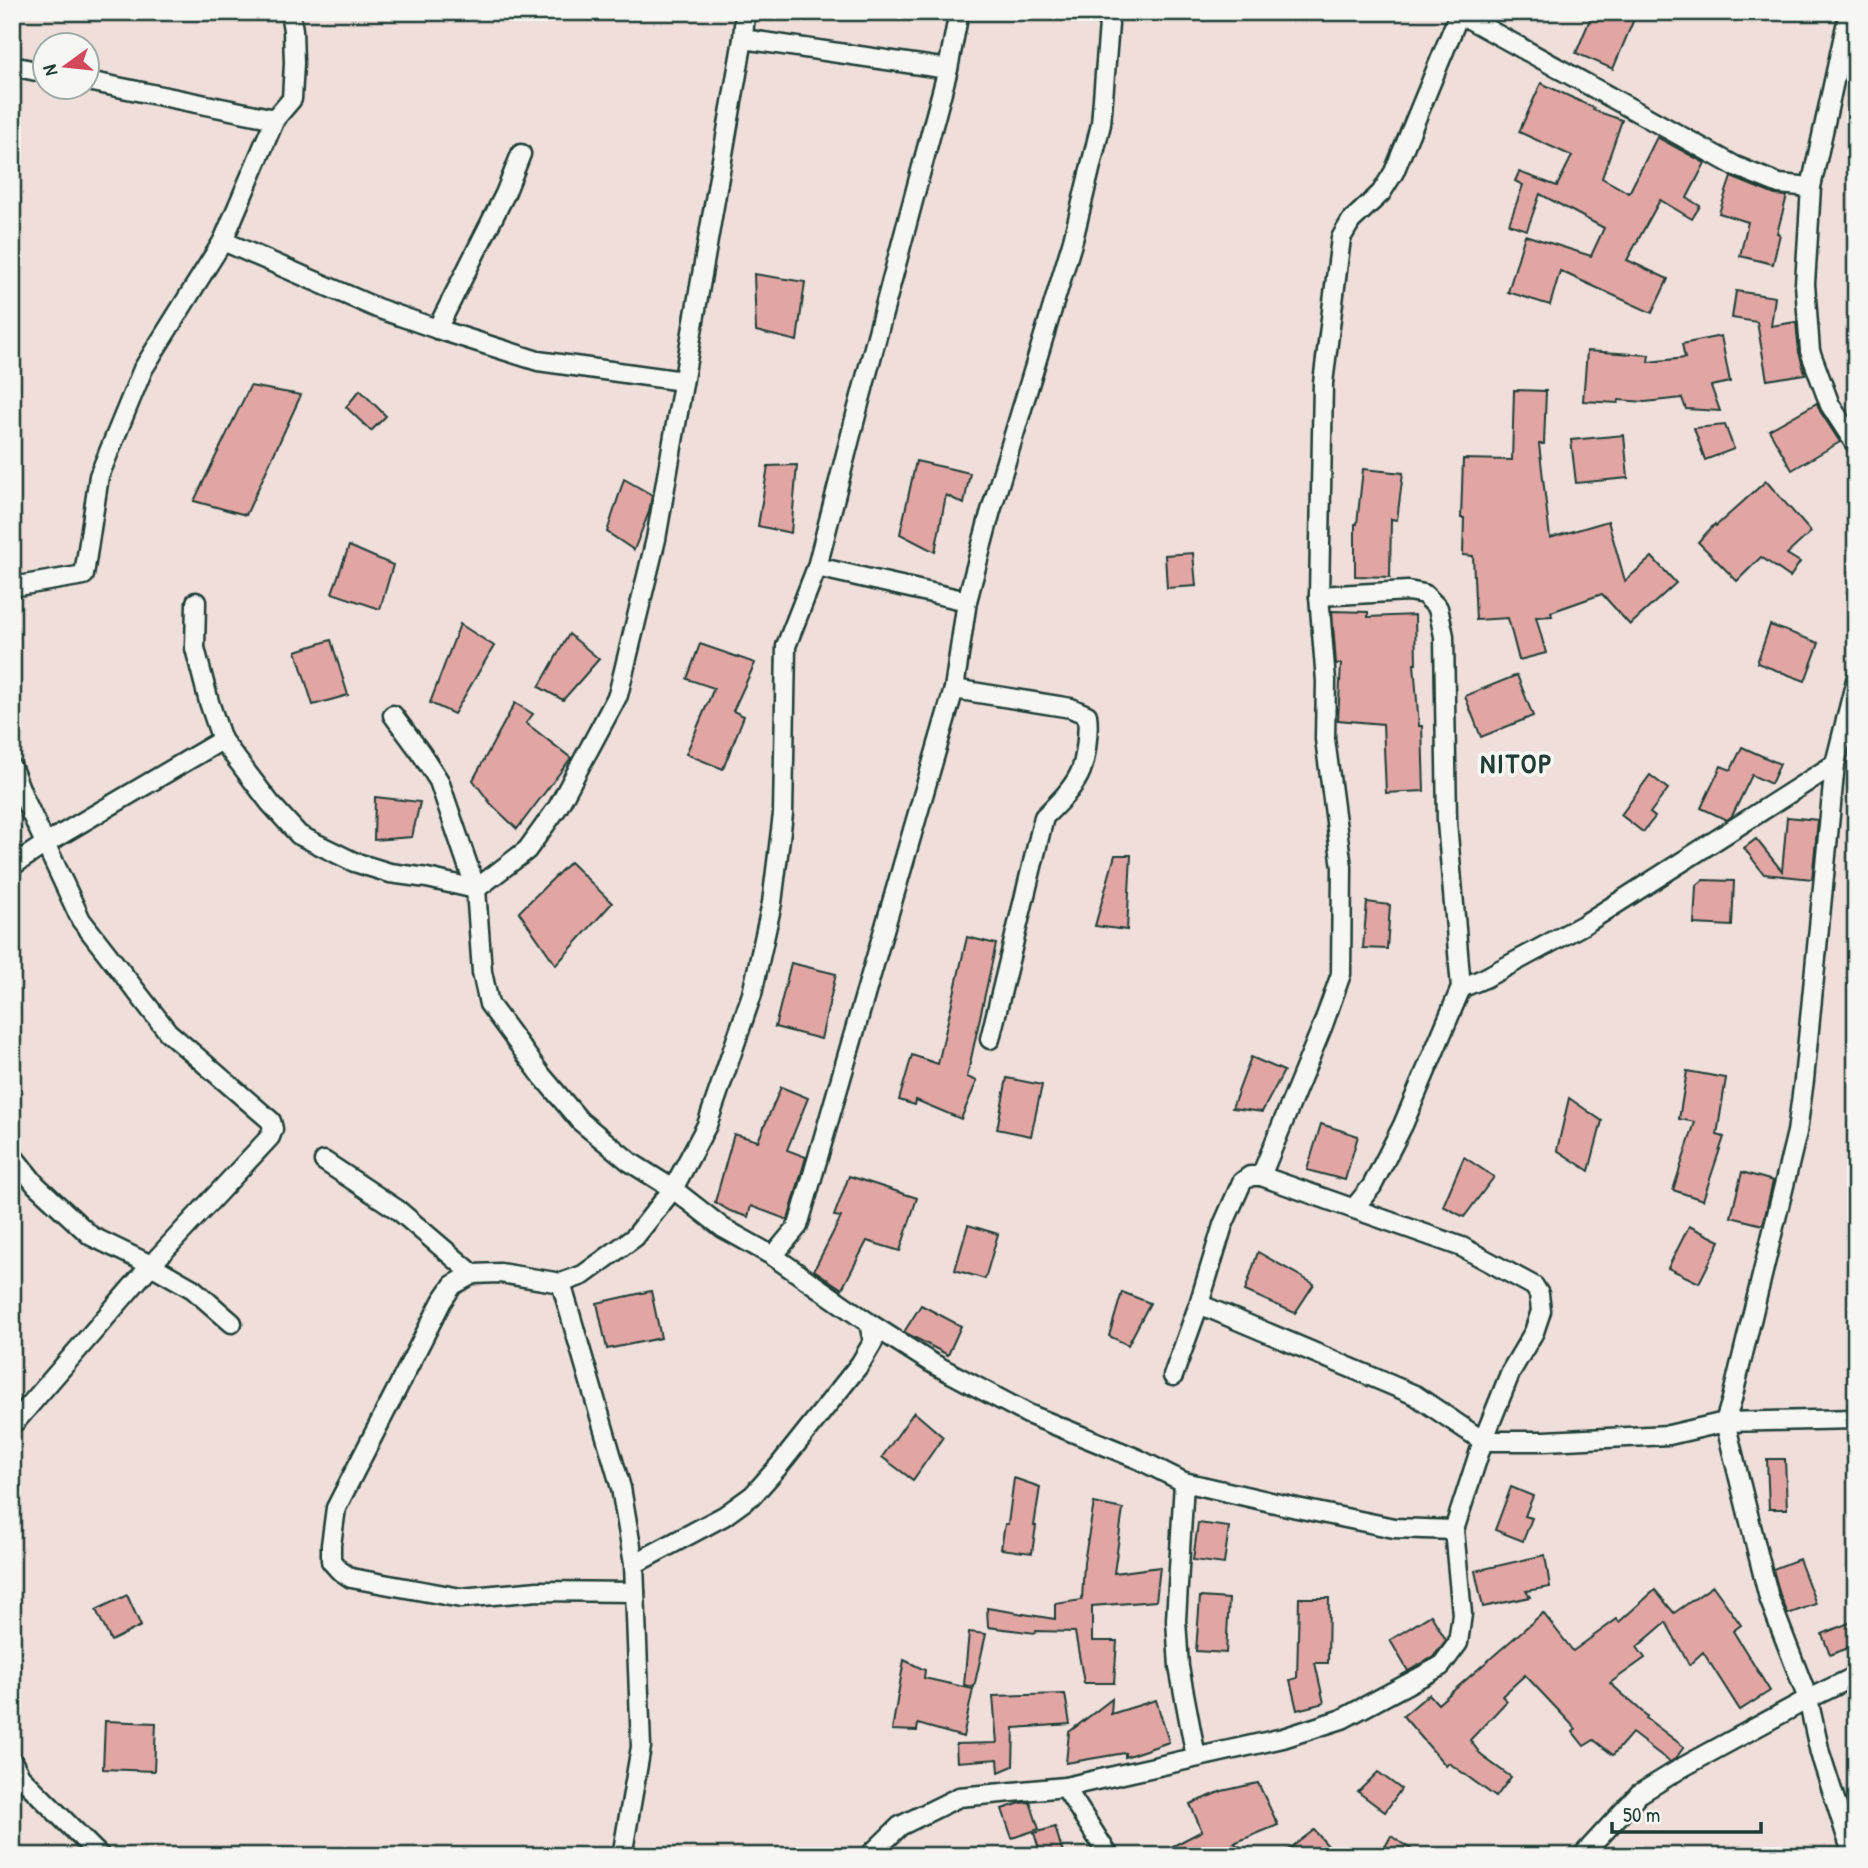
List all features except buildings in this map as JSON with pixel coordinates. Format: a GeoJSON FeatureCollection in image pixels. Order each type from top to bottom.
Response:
{"type":"FeatureCollection","features":[{"type":"Feature","properties":{"kind":"street"},"geometry":{"type":"LineString","coordinates":[[12,587],[84,575],[99,476],[143,369],[223,241],[275,119],[292,99],[293,30],[289,12]]}},
{"type":"Feature","properties":{"kind":"street"},"geometry":{"type":"LineString","coordinates":[[476,889],[527,850],[558,807],[618,695],[656,539],[743,39],[745,12]]}},
{"type":"Feature","properties":{"kind":"street"},"geometry":{"type":"LineString","coordinates":[[635,1592],[538,1591],[461,1598],[351,1578],[331,1561],[337,1508],[453,1285],[473,1274],[500,1273],[561,1283],[583,1275],[635,1237],[673,1189],[707,1125],[752,994],[772,903],[783,814],[786,646],[817,567],[948,69],[959,12]]}},
{"type":"Feature","properties":{"kind":"street"},"geometry":{"type":"LineString","coordinates":[[773,1256],[798,1226],[954,689],[967,601],[990,514],[1073,240],[1101,124],[1110,23],[1103,12]]}},
{"type":"Feature","properties":{"kind":"street"},"geometry":{"type":"LineString","coordinates":[[1849,12],[1811,187],[1805,284],[1810,351],[1830,405],[1856,445]]}},
{"type":"Feature","properties":{"kind":"street"},"geometry":{"type":"LineString","coordinates":[[1261,1176],[1341,974],[1342,867],[1325,739],[1326,681],[1319,596],[1323,383],[1341,238],[1351,221],[1381,193],[1394,172],[1460,13],[1735,166],[1779,184],[1811,187]]}},
{"type":"Feature","properties":{"kind":"street"},"geometry":{"type":"LineString","coordinates":[[743,39],[948,69]]}},
{"type":"Feature","properties":{"kind":"street"},"geometry":{"type":"LineString","coordinates":[[12,66],[32,70]]}},
{"type":"Feature","properties":{"kind":"street"},"geometry":{"type":"LineString","coordinates":[[102,84],[275,119]]}},
{"type":"Feature","properties":{"kind":"street"},"geometry":{"type":"LineString","coordinates":[[437,329],[505,194],[521,154]]}},
{"type":"Feature","properties":{"kind":"street"},"geometry":{"type":"LineString","coordinates":[[223,241],[377,308],[538,361],[683,381]]}},
{"type":"Feature","properties":{"kind":"street"},"geometry":{"type":"LineString","coordinates":[[817,567],[967,601]]}},
{"type":"Feature","properties":{"kind":"street"},"geometry":{"type":"LineString","coordinates":[[1319,596],[1408,591],[1424,594],[1438,608],[1444,636],[1447,822],[1461,988],[1403,1125],[1372,1186],[1354,1208]]}},
{"type":"Feature","properties":{"kind":"street"},"geometry":{"type":"LineString","coordinates":[[196,602],[195,648],[222,740],[270,803],[299,835],[354,862],[390,873],[476,889]]}},
{"type":"Feature","properties":{"kind":"street"},"geometry":{"type":"LineString","coordinates":[[1853,1856],[1820,1753],[1808,1699],[1769,1598],[1725,1422],[1797,1132],[1835,764],[1856,680]]}},
{"type":"Feature","properties":{"kind":"street"},"geometry":{"type":"LineString","coordinates":[[954,689],[1071,709],[1087,715],[1089,728],[1081,773],[1044,817],[990,1039]]}},
{"type":"Feature","properties":{"kind":"street"},"geometry":{"type":"LineString","coordinates":[[393,715],[439,781],[476,889],[482,972],[489,1004],[542,1076],[580,1121],[630,1162],[673,1189],[723,1228],[773,1256],[930,1362],[1028,1414],[1138,1459],[1184,1482],[1394,1528],[1454,1530]]}},
{"type":"Feature","properties":{"kind":"street"},"geometry":{"type":"LineString","coordinates":[[12,866],[222,740]]}},
{"type":"Feature","properties":{"kind":"street"},"geometry":{"type":"LineString","coordinates":[[1461,988],[1485,978],[1583,925],[1835,764]]}},
{"type":"Feature","properties":{"kind":"street"},"geometry":{"type":"LineString","coordinates":[[12,768],[81,920],[168,1032],[271,1121],[273,1129],[270,1138],[151,1265],[16,1421]]}},
{"type":"Feature","properties":{"kind":"street"},"geometry":{"type":"LineString","coordinates":[[12,1155],[36,1185],[91,1236],[151,1265],[192,1289],[232,1322]]}},
{"type":"Feature","properties":{"kind":"street"},"geometry":{"type":"LineString","coordinates":[[324,1161],[398,1210],[473,1274]]}},
{"type":"Feature","properties":{"kind":"street"},"geometry":{"type":"LineString","coordinates":[[869,1856],[900,1826],[959,1797],[1065,1787],[1283,1738],[1342,1720],[1441,1666],[1458,1643],[1462,1614],[1454,1530],[1483,1441],[1511,1371],[1534,1332],[1541,1311],[1539,1294],[1534,1286],[1462,1247],[1261,1176],[1251,1176],[1242,1182],[1223,1225],[1173,1376]]}},
{"type":"Feature","properties":{"kind":"street"},"geometry":{"type":"LineString","coordinates":[[561,1283],[621,1488],[634,1564],[641,1746],[622,1856]]}},
{"type":"Feature","properties":{"kind":"street"},"geometry":{"type":"LineString","coordinates":[[1199,1304],[1415,1395],[1483,1441],[1545,1441],[1669,1434],[1725,1422],[1856,1419]]}},
{"type":"Feature","properties":{"kind":"street"},"geometry":{"type":"LineString","coordinates":[[634,1564],[724,1516],[753,1495],[860,1364],[873,1342],[869,1323]]}},
{"type":"Feature","properties":{"kind":"street"},"geometry":{"type":"LineString","coordinates":[[1184,1482],[1175,1620],[1179,1667],[1196,1757]]}},
{"type":"Feature","properties":{"kind":"street"},"geometry":{"type":"LineString","coordinates":[[1582,1856],[1639,1794],[1808,1699],[1856,1676]]}},
{"type":"Feature","properties":{"kind":"street"},"geometry":{"type":"LineString","coordinates":[[15,1770],[100,1856]]}},
{"type":"Feature","properties":{"kind":"street"},"geometry":{"type":"LineString","coordinates":[[1065,1787],[1109,1856]]}},
{"type":"Feature","properties":{"kind":"district","name":"NITOP"},"geometry":{"type":"Point","coordinates":[1517,763]}}]}
